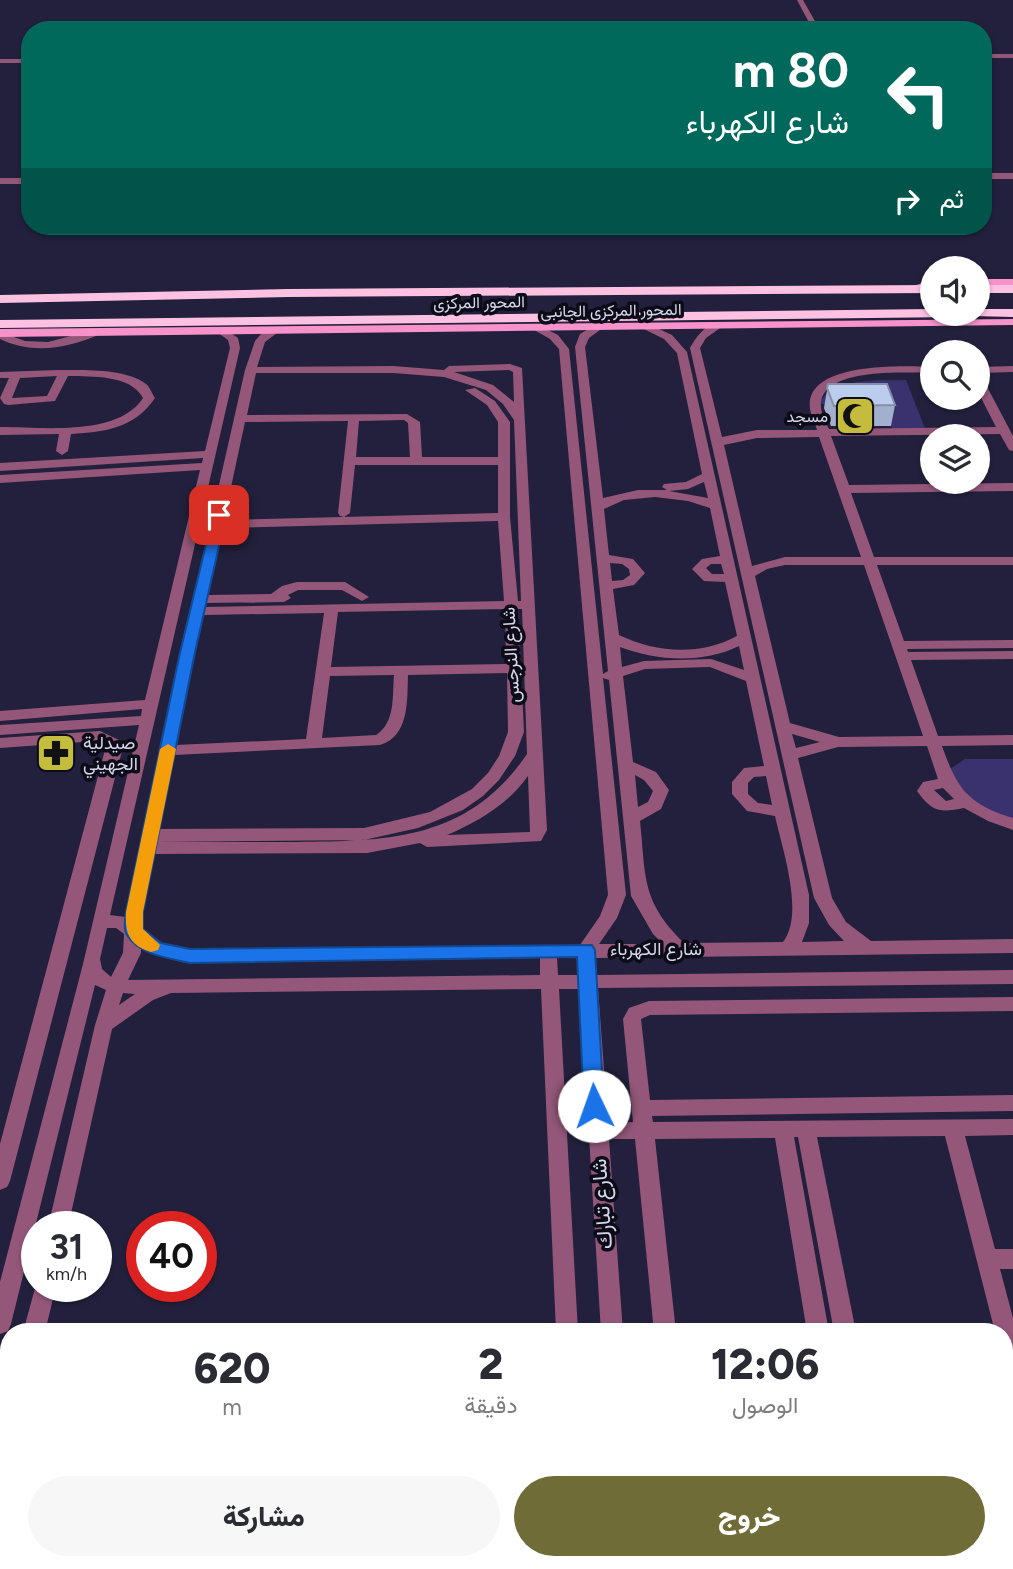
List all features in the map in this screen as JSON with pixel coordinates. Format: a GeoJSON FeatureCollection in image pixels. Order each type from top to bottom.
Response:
{"type":"FeatureCollection","features":[{"type":"Feature","properties":{"kind":"highway","name":"المحور المركزى"},"geometry":{"type":"LineString","coordinates":[[0,299],[301,292],[920,289]]}},
{"type":"Feature","properties":{"kind":"highway"},"geometry":{"type":"LineString","coordinates":[[990,289],[1013,289]]}},
{"type":"Feature","properties":{"kind":"highway"},"geometry":{"type":"LineString","coordinates":[[990,313],[1013,313]]}},
{"type":"Feature","properties":{"kind":"highway","name":"المحور المركزى"},"geometry":{"type":"LineString","coordinates":[[0,324],[881,318],[920,315]]}},
{"type":"Feature","properties":{"kind":"main road"},"geometry":{"type":"LineString","coordinates":[[990,282],[1013,282]]}},
{"type":"Feature","properties":{"kind":"main road"},"geometry":{"type":"LineString","coordinates":[[909,289],[920,287]]}},
{"type":"Feature","properties":{"kind":"main road","name":"المحور المركزى الجانبى"},"geometry":{"type":"LineString","coordinates":[[0,334],[599,327],[881,318],[1013,322]]}},
{"type":"Feature","properties":{"kind":"street"},"geometry":{"type":"LineString","coordinates":[[793,0],[804,21]]}},
{"type":"Feature","properties":{"kind":"street"},"geometry":{"type":"LineString","coordinates":[[800,0],[812,21]]}},
{"type":"Feature","properties":{"kind":"street"},"geometry":{"type":"LineString","coordinates":[[992,55],[1013,55]]}},
{"type":"Feature","properties":{"kind":"street"},"geometry":{"type":"LineString","coordinates":[[0,59],[21,59]]}},
{"type":"Feature","properties":{"kind":"street"},"geometry":{"type":"LineString","coordinates":[[992,174],[1013,174]]}},
{"type":"Feature","properties":{"kind":"street"},"geometry":{"type":"LineString","coordinates":[[0,178],[21,178]]}},
{"type":"Feature","properties":{"kind":"street"},"geometry":{"type":"LineString","coordinates":[[719,324],[702,336],[695,348],[822,898],[838,926],[851,939],[867,948]]}},
{"type":"Feature","properties":{"kind":"street"},"geometry":{"type":"LineString","coordinates":[[645,325],[661,331],[680,348],[801,909],[796,939],[788,948]]}},
{"type":"Feature","properties":{"kind":"street"},"geometry":{"type":"LineString","coordinates":[[534,327],[554,337],[564,349],[617,895],[608,918],[586,950]]}},
{"type":"Feature","properties":{"kind":"street"},"geometry":{"type":"LineString","coordinates":[[599,327],[584,336],[580,347],[604,481],[598,508],[640,896],[659,929],[679,949]]}},
{"type":"Feature","properties":{"kind":"street"},"geometry":{"type":"LineString","coordinates":[[0,1323],[91,965],[160,657],[235,348],[233,338],[219,330]]}},
{"type":"Feature","properties":{"kind":"street"},"geometry":{"type":"LineString","coordinates":[[62,1211],[104,1024],[116,986],[128,964],[134,932],[134,912],[187,657],[251,373],[261,337],[275,330]]}},
{"type":"Feature","properties":{"kind":"street"},"geometry":{"type":"LineString","coordinates":[[0,334],[19,344],[52,346],[73,342],[97,332]]}},
{"type":"Feature","properties":{"kind":"street"},"geometry":{"type":"LineString","coordinates":[[27,375],[37,346]]}},
{"type":"Feature","properties":{"kind":"street"},"geometry":{"type":"LineString","coordinates":[[52,346],[6,398],[8,402],[51,399],[63,375]]}},
{"type":"Feature","properties":{"kind":"street"},"geometry":{"type":"LineString","coordinates":[[235,348],[257,349]]}},
{"type":"Feature","properties":{"kind":"street","name":"شارع النرجس"},"geometry":{"type":"LineString","coordinates":[[403,842],[535,837],[539,830],[519,372],[515,368],[418,370]]}},
{"type":"Feature","properties":{"kind":"street"},"geometry":{"type":"LineString","coordinates":[[990,370],[1013,369]]}},
{"type":"Feature","properties":{"kind":"street"},"geometry":{"type":"LineString","coordinates":[[251,373],[418,370],[465,379],[491,389],[510,403],[520,420]]}},
{"type":"Feature","properties":{"kind":"street"},"geometry":{"type":"LineString","coordinates":[[920,370],[867,371],[835,380],[821,389],[815,407],[947,782],[965,802],[993,818],[1013,824]]}},
{"type":"Feature","properties":{"kind":"street","name":"شارع النرجس"},"geometry":{"type":"LineString","coordinates":[[149,841],[364,834],[394,830],[447,812],[488,784],[502,768],[512,750],[516,732],[511,600],[504,512],[504,422],[499,412],[480,395],[451,382],[415,375],[251,373]]}},
{"type":"Feature","properties":{"kind":"street"},"geometry":{"type":"LineString","coordinates":[[0,375],[125,377],[138,382],[149,393],[144,407],[127,420],[100,428],[0,431]]}},
{"type":"Feature","properties":{"kind":"street"},"geometry":{"type":"LineString","coordinates":[[990,404],[1013,447]]}},
{"type":"Feature","properties":{"kind":"street"},"geometry":{"type":"LineString","coordinates":[[241,419],[401,415],[412,419],[416,461]]}},
{"type":"Feature","properties":{"kind":"street"},"geometry":{"type":"LineString","coordinates":[[344,513],[354,416]]}},
{"type":"Feature","properties":{"kind":"street"},"geometry":{"type":"LineString","coordinates":[[696,423],[757,434]]}},
{"type":"Feature","properties":{"kind":"street"},"geometry":{"type":"LineString","coordinates":[[62,451],[66,430]]}},
{"type":"Feature","properties":{"kind":"street"},"geometry":{"type":"LineString","coordinates":[[717,444],[727,439],[757,434],[1004,430]]}},
{"type":"Feature","properties":{"kind":"street"},"geometry":{"type":"LineString","coordinates":[[0,467],[208,460]]}},
{"type":"Feature","properties":{"kind":"street"},"geometry":{"type":"LineString","coordinates":[[0,479],[208,460]]}},
{"type":"Feature","properties":{"kind":"street"},"geometry":{"type":"LineString","coordinates":[[349,461],[504,461]]}},
{"type":"Feature","properties":{"kind":"street"},"geometry":{"type":"LineString","coordinates":[[604,481],[680,487],[708,476]]}},
{"type":"Feature","properties":{"kind":"street"},"geometry":{"type":"LineString","coordinates":[[845,493],[1013,487]]}},
{"type":"Feature","properties":{"kind":"street"},"geometry":{"type":"LineString","coordinates":[[845,493],[1013,496]]}},
{"type":"Feature","properties":{"kind":"street"},"geometry":{"type":"LineString","coordinates":[[598,508],[608,500],[624,495],[680,495],[715,506]]}},
{"type":"Feature","properties":{"kind":"street"},"geometry":{"type":"LineString","coordinates":[[218,520],[504,512]]}},
{"type":"Feature","properties":{"kind":"street"},"geometry":{"type":"LineString","coordinates":[[218,520],[344,513],[504,512]]}},
{"type":"Feature","properties":{"kind":"street"},"geometry":{"type":"LineString","coordinates":[[730,578],[709,578],[699,569],[703,562],[742,550],[785,561]]}},
{"type":"Feature","properties":{"kind":"street"},"geometry":{"type":"LineString","coordinates":[[604,559],[625,559],[633,563],[638,573],[628,584],[607,585]]}},
{"type":"Feature","properties":{"kind":"street"},"geometry":{"type":"LineString","coordinates":[[747,575],[763,566],[785,561],[1013,561]]}},
{"type":"Feature","properties":{"kind":"street"},"geometry":{"type":"LineString","coordinates":[[199,605],[274,598],[528,600]]}},
{"type":"Feature","properties":{"kind":"street"},"geometry":{"type":"LineString","coordinates":[[199,605],[332,607],[511,600]]}},
{"type":"Feature","properties":{"kind":"street"},"geometry":{"type":"LineString","coordinates":[[313,745],[332,607]]}},
{"type":"Feature","properties":{"kind":"street"},"geometry":{"type":"LineString","coordinates":[[613,638],[631,648],[654,653],[707,652],[728,647],[744,638]]}},
{"type":"Feature","properties":{"kind":"street"},"geometry":{"type":"LineString","coordinates":[[901,651],[1013,644]]}},
{"type":"Feature","properties":{"kind":"street"},"geometry":{"type":"LineString","coordinates":[[901,651],[1013,655]]}},
{"type":"Feature","properties":{"kind":"street"},"geometry":{"type":"LineString","coordinates":[[160,657],[187,657]]}},
{"type":"Feature","properties":{"kind":"street"},"geometry":{"type":"LineString","coordinates":[[596,677],[616,676],[644,665],[711,663],[752,678]]}},
{"type":"Feature","properties":{"kind":"street"},"geometry":{"type":"LineString","coordinates":[[323,673],[514,668]]}},
{"type":"Feature","properties":{"kind":"street"},"geometry":{"type":"LineString","coordinates":[[168,750],[370,742],[388,736],[396,724],[401,671]]}},
{"type":"Feature","properties":{"kind":"street"},"geometry":{"type":"LineString","coordinates":[[0,716],[150,704]]}},
{"type":"Feature","properties":{"kind":"street"},"geometry":{"type":"LineString","coordinates":[[0,730],[147,720]]}},
{"type":"Feature","properties":{"kind":"street"},"geometry":{"type":"LineString","coordinates":[[782,726],[838,742]]}},
{"type":"Feature","properties":{"kind":"street"},"geometry":{"type":"LineString","coordinates":[[0,743],[100,736],[114,744],[0,1181]]}},
{"type":"Feature","properties":{"kind":"street"},"geometry":{"type":"LineString","coordinates":[[789,755],[838,742],[1013,740]]}},
{"type":"Feature","properties":{"kind":"street"},"geometry":{"type":"LineString","coordinates":[[149,841],[367,846],[403,842],[434,834],[488,808],[509,791],[535,754]]}},
{"type":"Feature","properties":{"kind":"street"},"geometry":{"type":"LineString","coordinates":[[626,765],[650,776],[661,790],[655,804],[632,818]]}},
{"type":"Feature","properties":{"kind":"street"},"geometry":{"type":"LineString","coordinates":[[773,771],[750,772],[740,782],[740,794],[756,810],[781,810]]}},
{"type":"Feature","properties":{"kind":"street"},"geometry":{"type":"LineString","coordinates":[[947,782],[929,786],[925,791],[943,807],[965,802]]}},
{"type":"Feature","properties":{"kind":"street"},"geometry":{"type":"LineString","coordinates":[[98,813],[125,814]]}},
{"type":"Feature","properties":{"kind":"street","name":"شارع الكهرباء"},"geometry":{"type":"LineString","coordinates":[[100,921],[120,922],[156,948],[190,956],[1013,946]]}},
{"type":"Feature","properties":{"kind":"street"},"geometry":{"type":"LineString","coordinates":[[548,950],[567,1323]]}},
{"type":"Feature","properties":{"kind":"street","name":"شارع تبارك"},"geometry":{"type":"LineString","coordinates":[[586,950],[596,1130],[611,1323]]}},
{"type":"Feature","properties":{"kind":"street"},"geometry":{"type":"LineString","coordinates":[[91,965],[97,977],[116,986]]}},
{"type":"Feature","properties":{"kind":"street","name":"شارع الكهرباء"},"geometry":{"type":"LineString","coordinates":[[116,986],[1013,977]]}},
{"type":"Feature","properties":{"kind":"street"},"geometry":{"type":"LineString","coordinates":[[709,980],[712,1008]]}},
{"type":"Feature","properties":{"kind":"street"},"geometry":{"type":"LineString","coordinates":[[104,1024],[147,995],[171,986]]}},
{"type":"Feature","properties":{"kind":"street"},"geometry":{"type":"LineString","coordinates":[[664,1323],[633,1016],[638,1011],[649,1008],[1013,1004]]}},
{"type":"Feature","properties":{"kind":"street"},"geometry":{"type":"LineString","coordinates":[[641,1108],[1013,1103]]}},
{"type":"Feature","properties":{"kind":"street"},"geometry":{"type":"LineString","coordinates":[[596,1130],[1013,1127]]}},
{"type":"Feature","properties":{"kind":"street"},"geometry":{"type":"LineString","coordinates":[[953,1128],[1003,1323]]}},
{"type":"Feature","properties":{"kind":"street"},"geometry":{"type":"LineString","coordinates":[[783,1129],[816,1323]]}},
{"type":"Feature","properties":{"kind":"street"},"geometry":{"type":"LineString","coordinates":[[806,1129],[843,1323]]}},
{"type":"Feature","properties":{"kind":"street"},"geometry":{"type":"LineString","coordinates":[[987,1259],[1013,1259]]}},
{"type":"Feature","properties":{"kind":"street"},"geometry":{"type":"LineString","coordinates":[[36,1323],[41,1302]]}},
{"type":"Feature","properties":{"kind":"shaded area"},"geometry":{"type":"Polygon","coordinates":[[[906,380],[923,424],[920,424],[920,431],[893,431],[883,404],[819,404],[826,395],[846,384],[906,380]]]}},
{"type":"Feature","properties":{"kind":"shaded area"},"geometry":{"type":"Polygon","coordinates":[[[965,759],[1013,759],[1013,821],[992,813],[968,795],[950,769],[965,759]]]}},
{"type":"Feature","properties":{"kind":"building"},"geometry":{"type":"Polygon","coordinates":[[[828,384],[887,384],[895,405],[834,406],[828,384]]]}},
{"type":"Feature","properties":{"kind":"slow traffic"},"geometry":{"type":"LineString","coordinates":[[151,945],[134,932],[134,912],[168,749]]}},
{"type":"Feature","properties":{"kind":"place","name":"مسجد"},"geometry":{"type":"Point","coordinates":[855,416]}},
{"type":"Feature","properties":{"kind":"place","name":"صيدلية الجهيني"},"geometry":{"type":"Point","coordinates":[56,753]}},
{"type":"Feature","properties":{"kind":"route"},"geometry":{"type":"LineString","coordinates":[[219,515],[134,912],[134,932],[156,948],[190,956],[586,950],[594,1106]]}}]}
